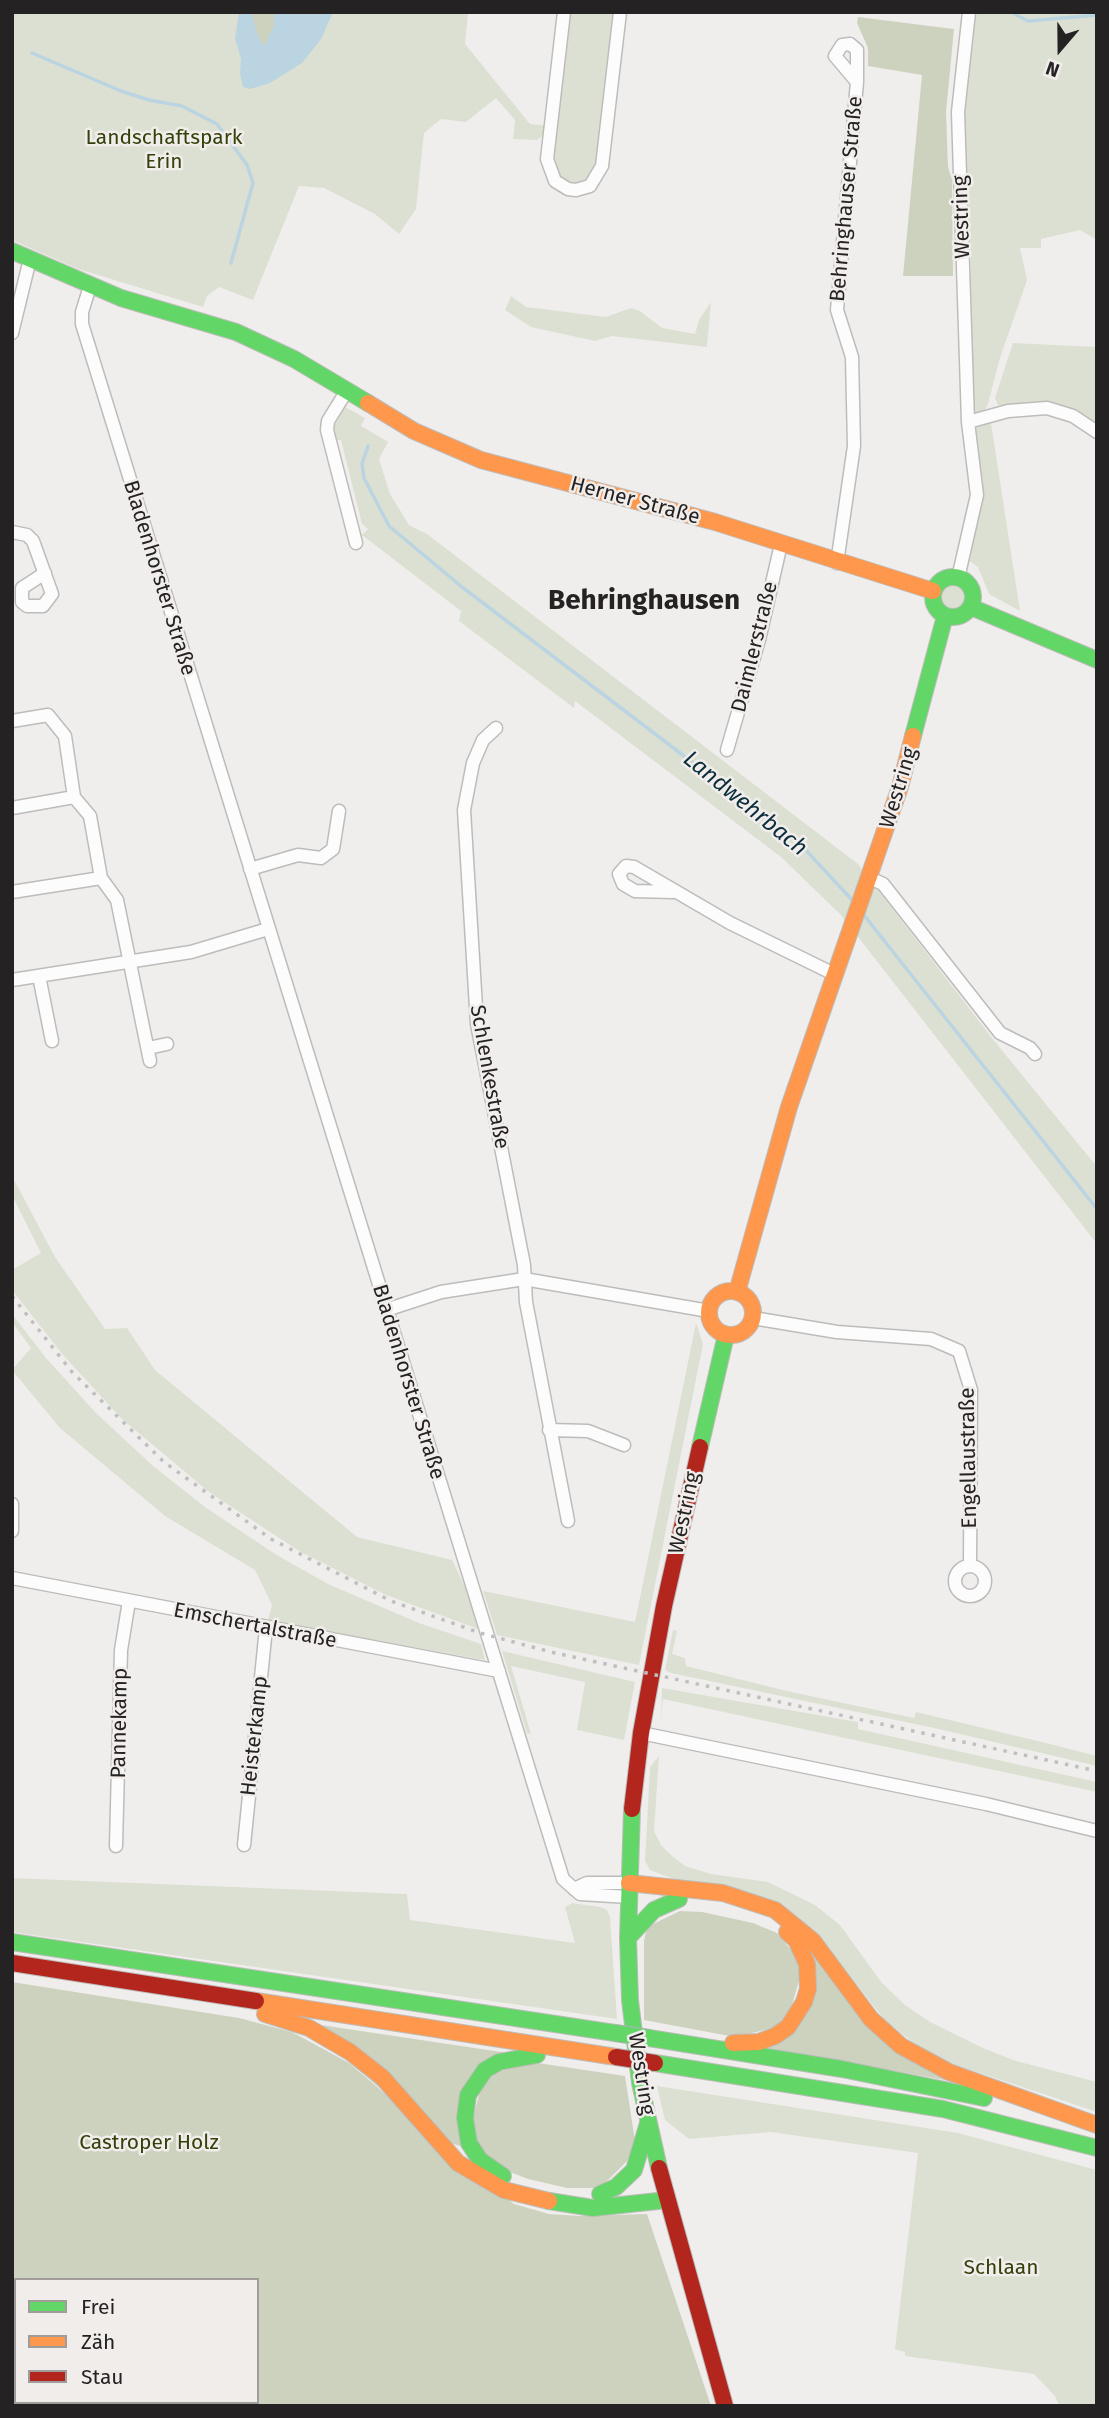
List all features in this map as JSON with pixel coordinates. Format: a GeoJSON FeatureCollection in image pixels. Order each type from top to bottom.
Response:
{"type":"FeatureCollection","features":[{"type":"Feature","properties":{"kind":"main road","name":"Herner Straße"},"geometry":{"type":"LineString","coordinates":[[12,251],[90,286],[236,332],[294,359],[414,431],[481,460],[646,502],[933,592]]}},
{"type":"Feature","properties":{"kind":"main road"},"geometry":{"type":"LineString","coordinates":[[958,578],[972,590],[971,607],[962,616],[945,616],[933,605],[933,592],[941,580],[958,578]]}},
{"type":"Feature","properties":{"kind":"main road"},"geometry":{"type":"LineString","coordinates":[[971,607],[1097,660]]}},
{"type":"Feature","properties":{"kind":"main road","name":"Westring"},"geometry":{"type":"LineString","coordinates":[[737,1292],[785,1119],[869,882],[914,738],[945,616]]}},
{"type":"Feature","properties":{"kind":"main road"},"geometry":{"type":"LineString","coordinates":[[737,1292],[749,1300],[753,1318],[740,1334],[726,1335],[711,1323],[711,1303],[720,1294],[737,1292]]}},
{"type":"Feature","properties":{"kind":"main road","name":"Westring"},"geometry":{"type":"LineString","coordinates":[[725,2406],[648,2123],[630,2000],[628,1938],[634,1794],[641,1733],[664,1606],[726,1335]]}},
{"type":"Feature","properties":{"kind":"main road"},"geometry":{"type":"LineString","coordinates":[[629,1890],[740,1910],[781,1926],[796,1940],[803,1953],[809,1977],[808,1989],[799,2013],[788,2027],[759,2042],[688,2043]]}},
{"type":"Feature","properties":{"kind":"main road"},"geometry":{"type":"LineString","coordinates":[[629,1890],[723,1893],[775,1910],[813,1941],[871,2019],[901,2046],[949,2073],[1097,2125]]}},
{"type":"Feature","properties":{"kind":"main road"},"geometry":{"type":"LineString","coordinates":[[628,1938],[654,1910],[679,1899]]}},
{"type":"Feature","properties":{"kind":"main road"},"geometry":{"type":"LineString","coordinates":[[12,1942],[688,2043],[968,2094],[1097,2125]]}},
{"type":"Feature","properties":{"kind":"main road"},"geometry":{"type":"LineString","coordinates":[[12,1963],[943,2109],[1024,2127],[1097,2148]]}},
{"type":"Feature","properties":{"kind":"main road"},"geometry":{"type":"LineString","coordinates":[[158,1986],[188,2000],[281,2018],[327,2037],[382,2077],[415,2111],[458,2163],[503,2190],[539,2201],[593,2208],[666,2194]]}},
{"type":"Feature","properties":{"kind":"main road"},"geometry":{"type":"LineString","coordinates":[[579,2051],[508,2058],[485,2070],[468,2095],[466,2131],[480,2160],[509,2180],[545,2191],[666,2194]]}},
{"type":"Feature","properties":{"kind":"main road"},"geometry":{"type":"LineString","coordinates":[[600,2194],[616,2187],[634,2170],[648,2123]]}},
{"type":"Feature","properties":{"kind":"street"},"geometry":{"type":"LineString","coordinates":[[564,12],[547,159],[555,181],[568,189],[576,190],[590,186],[602,166],[620,12]]}},
{"type":"Feature","properties":{"kind":"street","name":"Westring"},"geometry":{"type":"LineString","coordinates":[[958,578],[977,495],[968,422],[957,112],[969,12]]}},
{"type":"Feature","properties":{"kind":"street","name":"Behringhauser Straße"},"geometry":{"type":"LineString","coordinates":[[837,563],[854,446],[852,358],[837,310],[857,82]]}},
{"type":"Feature","properties":{"kind":"street"},"geometry":{"type":"LineString","coordinates":[[12,333],[30,259]]}},
{"type":"Feature","properties":{"kind":"street","name":"Bladenhorster Straße"},"geometry":{"type":"LineString","coordinates":[[90,286],[82,312],[82,324],[562,1878],[574,1889],[588,1896],[629,1890]]}},
{"type":"Feature","properties":{"kind":"street"},"geometry":{"type":"LineString","coordinates":[[346,392],[328,421],[327,430],[356,542]]}},
{"type":"Feature","properties":{"kind":"street"},"geometry":{"type":"LineString","coordinates":[[968,422],[1008,411],[1047,408],[1073,416],[1097,432]]}},
{"type":"Feature","properties":{"kind":"street"},"geometry":{"type":"LineString","coordinates":[[12,532],[31,538],[45,573]]}},
{"type":"Feature","properties":{"kind":"street","name":"Daimlerstraße"},"geometry":{"type":"LineString","coordinates":[[727,750],[759,640],[781,544]]}},
{"type":"Feature","properties":{"kind":"street"},"geometry":{"type":"LineString","coordinates":[[12,721],[48,715],[65,736],[74,797],[90,816],[101,878],[117,900],[150,1061]]}},
{"type":"Feature","properties":{"kind":"street","name":"Schlenkestraße"},"geometry":{"type":"LineString","coordinates":[[496,728],[483,740],[473,763],[464,810],[477,1024],[549,1430],[568,1521]]}},
{"type":"Feature","properties":{"kind":"street"},"geometry":{"type":"LineString","coordinates":[[12,808],[74,797]]}},
{"type":"Feature","properties":{"kind":"street"},"geometry":{"type":"LineString","coordinates":[[250,869],[298,855],[321,858],[333,849],[340,811]]}},
{"type":"Feature","properties":{"kind":"street"},"geometry":{"type":"LineString","coordinates":[[12,892],[101,878]]}},
{"type":"Feature","properties":{"kind":"street"},"geometry":{"type":"LineString","coordinates":[[869,882],[883,884],[1000,1033],[1030,1048],[1035,1054]]}},
{"type":"Feature","properties":{"kind":"street"},"geometry":{"type":"LineString","coordinates":[[673,892],[836,975]]}},
{"type":"Feature","properties":{"kind":"street"},"geometry":{"type":"LineString","coordinates":[[12,980],[191,952],[268,929]]}},
{"type":"Feature","properties":{"kind":"street"},"geometry":{"type":"LineString","coordinates":[[39,976],[51,1041]]}},
{"type":"Feature","properties":{"kind":"street"},"geometry":{"type":"LineString","coordinates":[[148,1048],[167,1044]]}},
{"type":"Feature","properties":{"kind":"street"},"geometry":{"type":"LineString","coordinates":[[386,1310],[441,1292],[524,1279],[709,1311]]}},
{"type":"Feature","properties":{"kind":"street","name":"Engellaustraße"},"geometry":{"type":"LineString","coordinates":[[753,1318],[837,1332],[931,1339],[959,1351],[971,1390],[970,1566]]}},
{"type":"Feature","properties":{"kind":"street"},"geometry":{"type":"LineString","coordinates":[[549,1430],[588,1431],[624,1445]]}},
{"type":"Feature","properties":{"kind":"street"},"geometry":{"type":"LineString","coordinates":[[12,1504],[12,1531]]}},
{"type":"Feature","properties":{"kind":"street","name":"Emschertalstraße"},"geometry":{"type":"LineString","coordinates":[[12,1578],[499,1671]]}},
{"type":"Feature","properties":{"kind":"street","name":"Pannekamp"},"geometry":{"type":"LineString","coordinates":[[116,1846],[121,1650],[129,1601]]}},
{"type":"Feature","properties":{"kind":"street","name":"Heisterkamp"},"geometry":{"type":"LineString","coordinates":[[244,1845],[266,1628]]}},
{"type":"Feature","properties":{"kind":"street"},"geometry":{"type":"LineString","coordinates":[[641,1733],[986,1804],[1097,1831]]}},
{"type":"Feature","properties":{"kind":"green space","name":"Landschaftspark Erin"},"geometry":{"type":"Polygon","coordinates":[[[12,12],[468,12],[465,44],[530,124],[548,126],[545,134],[537,140],[513,139],[515,120],[496,98],[466,122],[441,119],[424,133],[416,209],[399,234],[375,214],[324,188],[299,186],[253,300],[219,287],[207,296],[203,307],[78,269],[12,240],[12,12]]]}},
{"type":"Feature","properties":{"kind":"green space"},"geometry":{"type":"Polygon","coordinates":[[[251,12],[274,12],[274,26],[264,46],[259,39],[251,12]]]}},
{"type":"Feature","properties":{"kind":"green space"},"geometry":{"type":"Polygon","coordinates":[[[568,12],[618,12],[601,160],[586,182],[571,185],[562,180],[555,170],[552,149],[568,12]]]}},
{"type":"Feature","properties":{"kind":"green space"},"geometry":{"type":"Polygon","coordinates":[[[974,12],[1097,12],[1097,240],[1080,230],[1041,239],[1041,248],[1020,248],[1027,280],[1000,358],[988,404],[982,415],[972,413],[971,267],[964,117],[974,12]]]}},
{"type":"Feature","properties":{"kind":"green space"},"geometry":{"type":"Polygon","coordinates":[[[858,17],[954,29],[946,112],[948,167],[952,179],[953,276],[903,276],[922,75],[868,66],[868,48],[857,23],[858,17]]]}},
{"type":"Feature","properties":{"kind":"green space"},"geometry":{"type":"Polygon","coordinates":[[[511,296],[526,307],[606,317],[631,308],[640,311],[662,328],[695,334],[699,320],[711,302],[707,347],[612,336],[595,341],[531,327],[505,310],[511,296]]]}},
{"type":"Feature","properties":{"kind":"green space"},"geometry":{"type":"Polygon","coordinates":[[[1013,343],[1097,347],[1097,427],[1015,406],[998,405],[995,398],[1013,343]]]}},
{"type":"Feature","properties":{"kind":"green space"},"geometry":{"type":"Polygon","coordinates":[[[345,407],[365,418],[361,426],[388,442],[379,459],[390,494],[409,525],[427,534],[858,864],[992,1038],[1097,1167],[1097,1244],[841,915],[781,857],[575,701],[574,708],[459,621],[461,611],[362,535],[368,529],[362,524],[341,440],[334,440],[332,430],[345,407]]]}},
{"type":"Feature","properties":{"kind":"green space"},"geometry":{"type":"Polygon","coordinates":[[[991,423],[1020,611],[989,594],[978,567],[970,561],[983,481],[974,426],[991,423]]]}},
{"type":"Feature","properties":{"kind":"green space"},"geometry":{"type":"Polygon","coordinates":[[[952,582],[963,586],[967,597],[963,608],[952,612],[941,608],[937,597],[941,586],[952,582]]]}},
{"type":"Feature","properties":{"kind":"green space"},"geometry":{"type":"Polygon","coordinates":[[[12,1176],[55,1257],[105,1329],[127,1328],[155,1370],[357,1537],[452,1560],[468,1593],[478,1629],[386,1595],[299,1551],[209,1492],[122,1419],[63,1355],[12,1290],[12,1270],[41,1253],[12,1195],[12,1176]]]}},
{"type":"Feature","properties":{"kind":"green space"},"geometry":{"type":"Polygon","coordinates":[[[12,1314],[46,1358],[95,1412],[153,1466],[205,1507],[275,1554],[328,1584],[419,1623],[481,1644],[485,1660],[268,1621],[272,1605],[255,1570],[165,1516],[60,1428],[12,1370],[31,1348],[12,1322],[12,1314]]]}},
{"type":"Feature","properties":{"kind":"green space"},"geometry":{"type":"Polygon","coordinates":[[[696,1323],[703,1344],[639,1665],[497,1635],[483,1591],[635,1622],[696,1323]]]}},
{"type":"Feature","properties":{"kind":"green space"},"geometry":{"type":"Polygon","coordinates":[[[673,1630],[677,1631],[672,1654],[685,1658],[686,1666],[787,1691],[914,1718],[916,1712],[1038,1741],[1097,1756],[1097,1766],[934,1728],[671,1673],[665,1670],[673,1630]]]}},
{"type":"Feature","properties":{"kind":"green space"},"geometry":{"type":"Polygon","coordinates":[[[502,1651],[635,1682],[624,1740],[577,1730],[585,1682],[511,1666],[531,1734],[527,1733],[502,1651]]]}},
{"type":"Feature","properties":{"kind":"green space"},"geometry":{"type":"Polygon","coordinates":[[[662,1688],[858,1722],[858,1729],[1097,1782],[1097,1792],[663,1699],[661,1720],[662,1688]]]}},
{"type":"Feature","properties":{"kind":"green space"},"geometry":{"type":"Polygon","coordinates":[[[659,1756],[654,1831],[661,1845],[672,1856],[685,1866],[711,1874],[768,1882],[815,1905],[840,1925],[882,1983],[905,2005],[930,2022],[983,2048],[1016,2061],[1097,2082],[1097,2112],[935,2058],[887,2023],[816,1933],[650,1870],[645,1861],[650,1767],[659,1756]]]}},
{"type":"Feature","properties":{"kind":"green space"},"geometry":{"type":"Polygon","coordinates":[[[12,1878],[407,1894],[410,1920],[575,1943],[565,1907],[572,1903],[600,1907],[607,1910],[610,1917],[617,2019],[12,1932],[12,1878]]]}},
{"type":"Feature","properties":{"kind":"green space"},"geometry":{"type":"Polygon","coordinates":[[[680,1911],[702,1912],[753,1923],[777,1933],[797,1957],[803,1992],[777,2027],[735,2037],[644,2020],[644,1941],[647,1927],[680,1911]]]}},
{"type":"Feature","properties":{"kind":"green space"},"geometry":{"type":"Polygon","coordinates":[[[808,1950],[950,2081],[768,2048],[781,2042],[808,1950]]]}},
{"type":"Feature","properties":{"kind":"green space","name":"Castroper Holz"},"geometry":{"type":"Polygon","coordinates":[[[12,1982],[239,2018],[292,2032],[349,2063],[514,2204],[549,2214],[647,2214],[711,2406],[12,2406],[12,1982]]]}},
{"type":"Feature","properties":{"kind":"green space"},"geometry":{"type":"Polygon","coordinates":[[[301,2022],[508,2053],[477,2072],[464,2147],[443,2141],[301,2022]]]}},
{"type":"Feature","properties":{"kind":"green space"},"geometry":{"type":"Polygon","coordinates":[[[538,2063],[625,2076],[635,2141],[632,2156],[600,2188],[567,2188],[528,2179],[497,2167],[481,2153],[472,2122],[481,2088],[495,2072],[538,2063]]]}},
{"type":"Feature","properties":{"kind":"green space","name":"Schlaan"},"geometry":{"type":"Polygon","coordinates":[[[657,2086],[958,2133],[1097,2170],[1097,2406],[1059,2406],[1055,2396],[1034,2374],[905,2356],[905,2352],[895,2349],[918,2153],[771,2132],[689,2139],[665,2120],[657,2086]]]}},
{"type":"Feature","properties":{"kind":"water"},"geometry":{"type":"Polygon","coordinates":[[[239,12],[251,12],[259,39],[264,46],[274,26],[274,12],[333,12],[321,39],[302,63],[270,83],[250,89],[243,87],[240,74],[241,59],[235,38],[239,12]]]}},
{"type":"Feature","properties":{"kind":"waterway"},"geometry":{"type":"LineString","coordinates":[[1011,12],[1028,21],[1097,15]]}},
{"type":"Feature","properties":{"kind":"waterway","name":"Landwehrbach"},"geometry":{"type":"LineString","coordinates":[[32,53],[121,91],[182,106],[217,124],[247,165],[253,183],[231,263]]}},
{"type":"Feature","properties":{"kind":"waterway","name":"Landwehrbach"},"geometry":{"type":"LineString","coordinates":[[368,446],[362,464],[364,478],[389,526],[462,587],[801,845],[854,902]]}},
{"type":"Feature","properties":{"kind":"waterway","name":"Landwehrbach"},"geometry":{"type":"LineString","coordinates":[[863,914],[1097,1209]]}},
{"type":"Feature","properties":{"kind":"railway"},"geometry":{"type":"LineString","coordinates":[[12,1296],[72,1372],[164,1462],[271,1539],[391,1601],[480,1633],[555,1653],[1097,1771]]}},
{"type":"Feature","properties":{"kind":"traffic: fast"},"geometry":{"type":"LineString","coordinates":[[12,251],[121,298],[236,332],[294,359],[368,403]]}},
{"type":"Feature","properties":{"kind":"traffic: fast"},"geometry":{"type":"LineString","coordinates":[[953,577],[961,578],[967,583],[972,589],[973,597],[972,605],[967,611],[961,616],[953,617],[945,616],[939,611],[934,605],[933,597],[934,589],[939,583],[945,578],[953,577]]}},
{"type":"Feature","properties":{"kind":"traffic: fast"},"geometry":{"type":"LineString","coordinates":[[971,607],[1097,660]]}},
{"type":"Feature","properties":{"kind":"traffic: fast"},"geometry":{"type":"LineString","coordinates":[[913,736],[945,616]]}},
{"type":"Feature","properties":{"kind":"traffic: fast"},"geometry":{"type":"LineString","coordinates":[[700,1447],[726,1335]]}},
{"type":"Feature","properties":{"kind":"traffic: fast"},"geometry":{"type":"LineString","coordinates":[[632,1809],[628,1938],[630,2000],[640,2083],[659,2168]]}},
{"type":"Feature","properties":{"kind":"traffic: fast"},"geometry":{"type":"LineString","coordinates":[[628,1938],[654,1910],[679,1899]]}},
{"type":"Feature","properties":{"kind":"traffic: fast"},"geometry":{"type":"LineString","coordinates":[[12,1942],[615,2033]]}},
{"type":"Feature","properties":{"kind":"traffic: fast"},"geometry":{"type":"LineString","coordinates":[[615,2033],[649,2038]]}},
{"type":"Feature","properties":{"kind":"traffic: fast"},"geometry":{"type":"LineString","coordinates":[[649,2038],[842,2069],[984,2098]]}},
{"type":"Feature","properties":{"kind":"traffic: fast"},"geometry":{"type":"LineString","coordinates":[[503,2176],[480,2160],[469,2143],[465,2118],[468,2095],[485,2070],[499,2062],[537,2055]]}},
{"type":"Feature","properties":{"kind":"traffic: fast"},"geometry":{"type":"LineString","coordinates":[[655,2063],[943,2109],[1097,2148]]}},
{"type":"Feature","properties":{"kind":"traffic: fast"},"geometry":{"type":"LineString","coordinates":[[600,2194],[616,2187],[634,2170],[648,2123]]}},
{"type":"Feature","properties":{"kind":"traffic: fast"},"geometry":{"type":"LineString","coordinates":[[549,2201],[593,2208],[667,2200]]}},
{"type":"Feature","properties":{"kind":"traffic: slow"},"geometry":{"type":"LineString","coordinates":[[368,403],[414,431],[481,460],[715,522],[933,591]]}},
{"type":"Feature","properties":{"kind":"traffic: slow"},"geometry":{"type":"LineString","coordinates":[[737,1292],[789,1107],[900,787],[913,736]]}},
{"type":"Feature","properties":{"kind":"traffic: slow"},"geometry":{"type":"LineString","coordinates":[[731,1291],[747,1297],[753,1313],[747,1329],[731,1335],[715,1329],[709,1313],[715,1297],[731,1291]]}},
{"type":"Feature","properties":{"kind":"traffic: slow"},"geometry":{"type":"LineString","coordinates":[[629,1883],[723,1893],[775,1910],[813,1941],[871,2019],[901,2046],[949,2072],[1097,2125]]}},
{"type":"Feature","properties":{"kind":"traffic: slow"},"geometry":{"type":"LineString","coordinates":[[733,2043],[759,2042],[775,2036],[788,2027],[804,2002],[808,1989],[807,1964],[796,1940],[787,1932]]}},
{"type":"Feature","properties":{"kind":"traffic: slow"},"geometry":{"type":"LineString","coordinates":[[256,2001],[616,2057]]}},
{"type":"Feature","properties":{"kind":"traffic: slow"},"geometry":{"type":"LineString","coordinates":[[265,2014],[309,2028],[350,2052],[382,2077],[458,2163],[504,2190],[549,2201]]}},
{"type":"Feature","properties":{"kind":"traffic: jam"},"geometry":{"type":"LineString","coordinates":[[632,1809],[641,1733],[664,1606],[700,1447]]}},
{"type":"Feature","properties":{"kind":"traffic: jam"},"geometry":{"type":"LineString","coordinates":[[12,1963],[256,2001]]}},
{"type":"Feature","properties":{"kind":"traffic: jam"},"geometry":{"type":"LineString","coordinates":[[616,2057],[655,2063]]}},
{"type":"Feature","properties":{"kind":"traffic: jam"},"geometry":{"type":"LineString","coordinates":[[659,2168],[725,2406]]}},
{"type":"Feature","properties":{"kind":"district","name":"Behringhausen"},"geometry":{"type":"Point","coordinates":[644,601]}}]}
